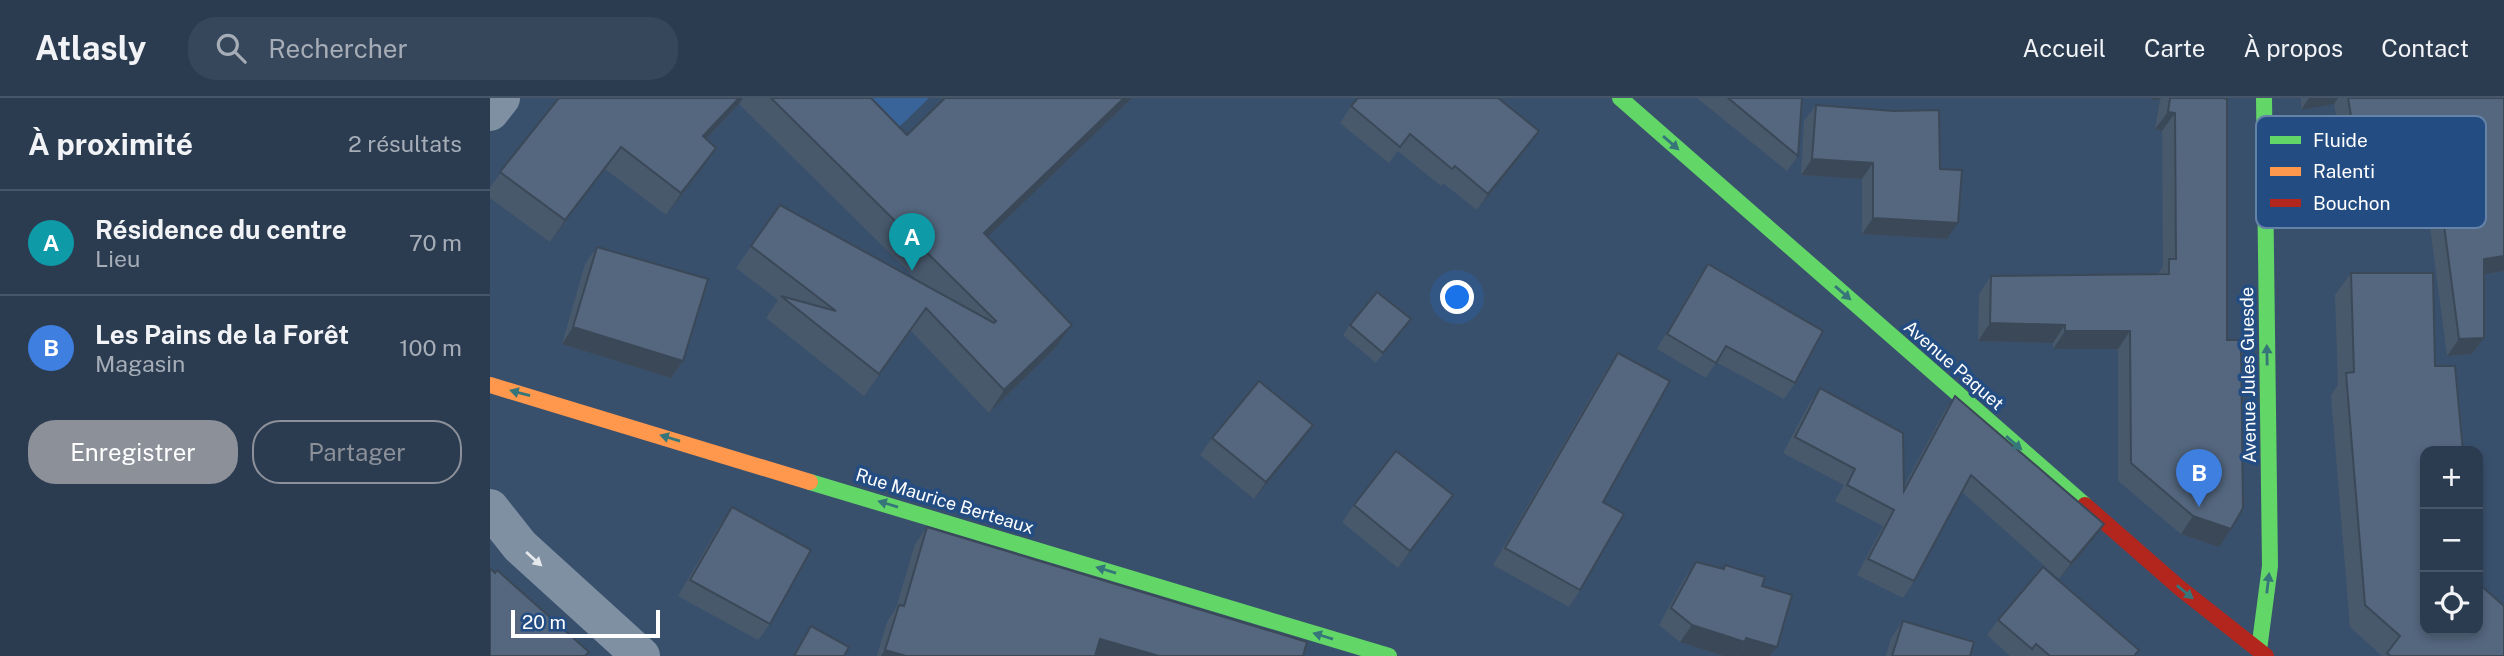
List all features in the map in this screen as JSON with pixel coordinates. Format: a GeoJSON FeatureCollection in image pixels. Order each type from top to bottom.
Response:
{"type":"FeatureCollection","features":[{"type":"Feature","properties":{"kind":"street"},"geometry":{"type":"LineString","coordinates":[[490,112],[500,98]]}},
{"type":"Feature","properties":{"kind":"street","name":"Avenue Paquet"},"geometry":{"type":"LineString","coordinates":[[1620,98],[2181,589],[2262,653]]}},
{"type":"Feature","properties":{"kind":"street","name":"Avenue Jules Guesde"},"geometry":{"type":"LineString","coordinates":[[2264,98],[2264,116]]}},
{"type":"Feature","properties":{"kind":"street","name":"Avenue Jules Guesde"},"geometry":{"type":"LineString","coordinates":[[2262,653],[2270,566],[2266,228]]}},
{"type":"Feature","properties":{"kind":"street","name":"Rue Maurice Berteaux"},"geometry":{"type":"LineString","coordinates":[[490,385],[1389,656]]}},
{"type":"Feature","properties":{"kind":"street"},"geometry":{"type":"LineString","coordinates":[[490,508],[520,546],[641,656]]}},
{"type":"Feature","properties":{"kind":"shaded area"},"geometry":{"type":"Polygon","coordinates":[[[863,98],[929,98],[895,131],[863,98]]]}},
{"type":"Feature","properties":{"kind":"building"},"geometry":{"type":"Polygon","coordinates":[[[559,98],[739,98],[703,136],[716,148],[681,193],[621,147],[565,220],[500,172],[559,98]]]}},
{"type":"Feature","properties":{"kind":"building"},"geometry":{"type":"Polygon","coordinates":[[[771,98],[871,98],[907,135],[945,98],[1124,98],[984,233],[1072,325],[1004,390],[926,308],[879,374],[781,296],[836,311],[751,246],[780,205],[994,323],[996,321],[771,98]]]}},
{"type":"Feature","properties":{"kind":"building"},"geometry":{"type":"Polygon","coordinates":[[[1358,98],[1498,98],[1539,131],[1488,194],[1455,166],[1452,169],[1410,134],[1400,147],[1351,106],[1358,98]]]}},
{"type":"Feature","properties":{"kind":"building"},"geometry":{"type":"Polygon","coordinates":[[[1728,98],[1802,98],[1798,156],[1728,98]]]}},
{"type":"Feature","properties":{"kind":"building"},"geometry":{"type":"Polygon","coordinates":[[[2170,98],[2227,99],[2227,340],[2241,340],[2243,508],[2231,529],[2193,516],[2131,463],[2130,331],[2065,331],[2065,325],[1990,323],[1991,276],[2169,274],[2169,259],[2176,259],[2175,113],[2168,112],[2170,98]]]}},
{"type":"Feature","properties":{"kind":"building"},"geometry":{"type":"Polygon","coordinates":[[[2348,98],[2504,98],[2504,256],[2484,259],[2484,338],[2459,339],[2444,228],[2486,228],[2486,116],[2351,116],[2348,98]]]}},
{"type":"Feature","properties":{"kind":"building"},"geometry":{"type":"Polygon","coordinates":[[[1816,105],[1894,111],[1939,110],[1940,169],[1962,170],[1958,223],[1873,218],[1873,163],[1812,159],[1816,105]]]}},
{"type":"Feature","properties":{"kind":"building"},"geometry":{"type":"Polygon","coordinates":[[[597,247],[708,279],[683,361],[573,327],[597,247]]]}},
{"type":"Feature","properties":{"kind":"building"},"geometry":{"type":"Polygon","coordinates":[[[1708,264],[1823,331],[1795,383],[1726,346],[1716,363],[1667,334],[1708,264]]]}},
{"type":"Feature","properties":{"kind":"building"},"geometry":{"type":"Polygon","coordinates":[[[2351,273],[2433,273],[2435,366],[2455,366],[2463,446],[2420,446],[2420,635],[2483,635],[2483,587],[2504,606],[2504,656],[2391,656],[2387,653],[2400,636],[2365,605],[2346,373],[2354,372],[2351,273]]]}},
{"type":"Feature","properties":{"kind":"building"},"geometry":{"type":"Polygon","coordinates":[[[1377,292],[1411,319],[1383,353],[1350,325],[1377,292]]]}},
{"type":"Feature","properties":{"kind":"building"},"geometry":{"type":"Polygon","coordinates":[[[1618,353],[1670,381],[1603,502],[1624,514],[1580,590],[1505,548],[1618,353]]]}},
{"type":"Feature","properties":{"kind":"building"},"geometry":{"type":"Polygon","coordinates":[[[1259,381],[1313,425],[1266,482],[1212,438],[1259,381]]]}},
{"type":"Feature","properties":{"kind":"building"},"geometry":{"type":"Polygon","coordinates":[[[1820,388],[1903,433],[1904,491],[1955,396],[2104,524],[2071,563],[1971,475],[1914,581],[1868,559],[1894,510],[1847,485],[1855,469],[1795,437],[1820,388]]]}},
{"type":"Feature","properties":{"kind":"building"},"geometry":{"type":"Polygon","coordinates":[[[1396,451],[1453,495],[1410,551],[1354,505],[1396,451]]]}},
{"type":"Feature","properties":{"kind":"building"},"geometry":{"type":"Polygon","coordinates":[[[732,507],[811,550],[770,624],[690,580],[732,507]]]}},
{"type":"Feature","properties":{"kind":"building"},"geometry":{"type":"Polygon","coordinates":[[[927,527],[1307,642],[1303,656],[1159,656],[1100,639],[1095,656],[906,656],[885,650],[899,605],[904,606],[927,527]]]}},
{"type":"Feature","properties":{"kind":"building"},"geometry":{"type":"Polygon","coordinates":[[[1696,562],[1724,569],[1725,565],[1765,577],[1762,586],[1792,595],[1777,647],[1746,638],[1745,642],[1692,625],[1671,608],[1696,562]]]}},
{"type":"Feature","properties":{"kind":"building"},"geometry":{"type":"Polygon","coordinates":[[[2043,567],[2139,650],[2134,656],[2050,656],[2036,644],[2032,649],[1998,620],[2043,567]]]}},
{"type":"Feature","properties":{"kind":"building"},"geometry":{"type":"Polygon","coordinates":[[[490,568],[495,573],[497,570],[589,652],[585,656],[490,656],[490,568]]]}},
{"type":"Feature","properties":{"kind":"building"},"geometry":{"type":"Polygon","coordinates":[[[1903,621],[1974,642],[1970,656],[1892,656],[1903,621]]]}},
{"type":"Feature","properties":{"kind":"building"},"geometry":{"type":"Polygon","coordinates":[[[811,626],[849,647],[844,656],[794,656],[811,626]]]}},
{"type":"Feature","properties":{"kind":"traffic: fast"},"geometry":{"type":"LineString","coordinates":[[1620,98],[2085,505]]}},
{"type":"Feature","properties":{"kind":"traffic: fast"},"geometry":{"type":"LineString","coordinates":[[2264,98],[2264,116]]}},
{"type":"Feature","properties":{"kind":"traffic: fast"},"geometry":{"type":"LineString","coordinates":[[2259,650],[2270,566],[2266,228]]}},
{"type":"Feature","properties":{"kind":"traffic: fast"},"geometry":{"type":"LineString","coordinates":[[810,482],[1389,656]]}},
{"type":"Feature","properties":{"kind":"traffic: slow"},"geometry":{"type":"LineString","coordinates":[[490,385],[810,482]]}},
{"type":"Feature","properties":{"kind":"traffic: jam"},"geometry":{"type":"LineString","coordinates":[[2085,505],[2181,589],[2266,656]]}},
{"type":"Feature","properties":{"kind":"place","name":"Résidence du centre"},"geometry":{"type":"Point","coordinates":[912,271]}},
{"type":"Feature","properties":{"kind":"place","name":"Les Pains de la Forêt"},"geometry":{"type":"Point","coordinates":[2199,507]}}]}
